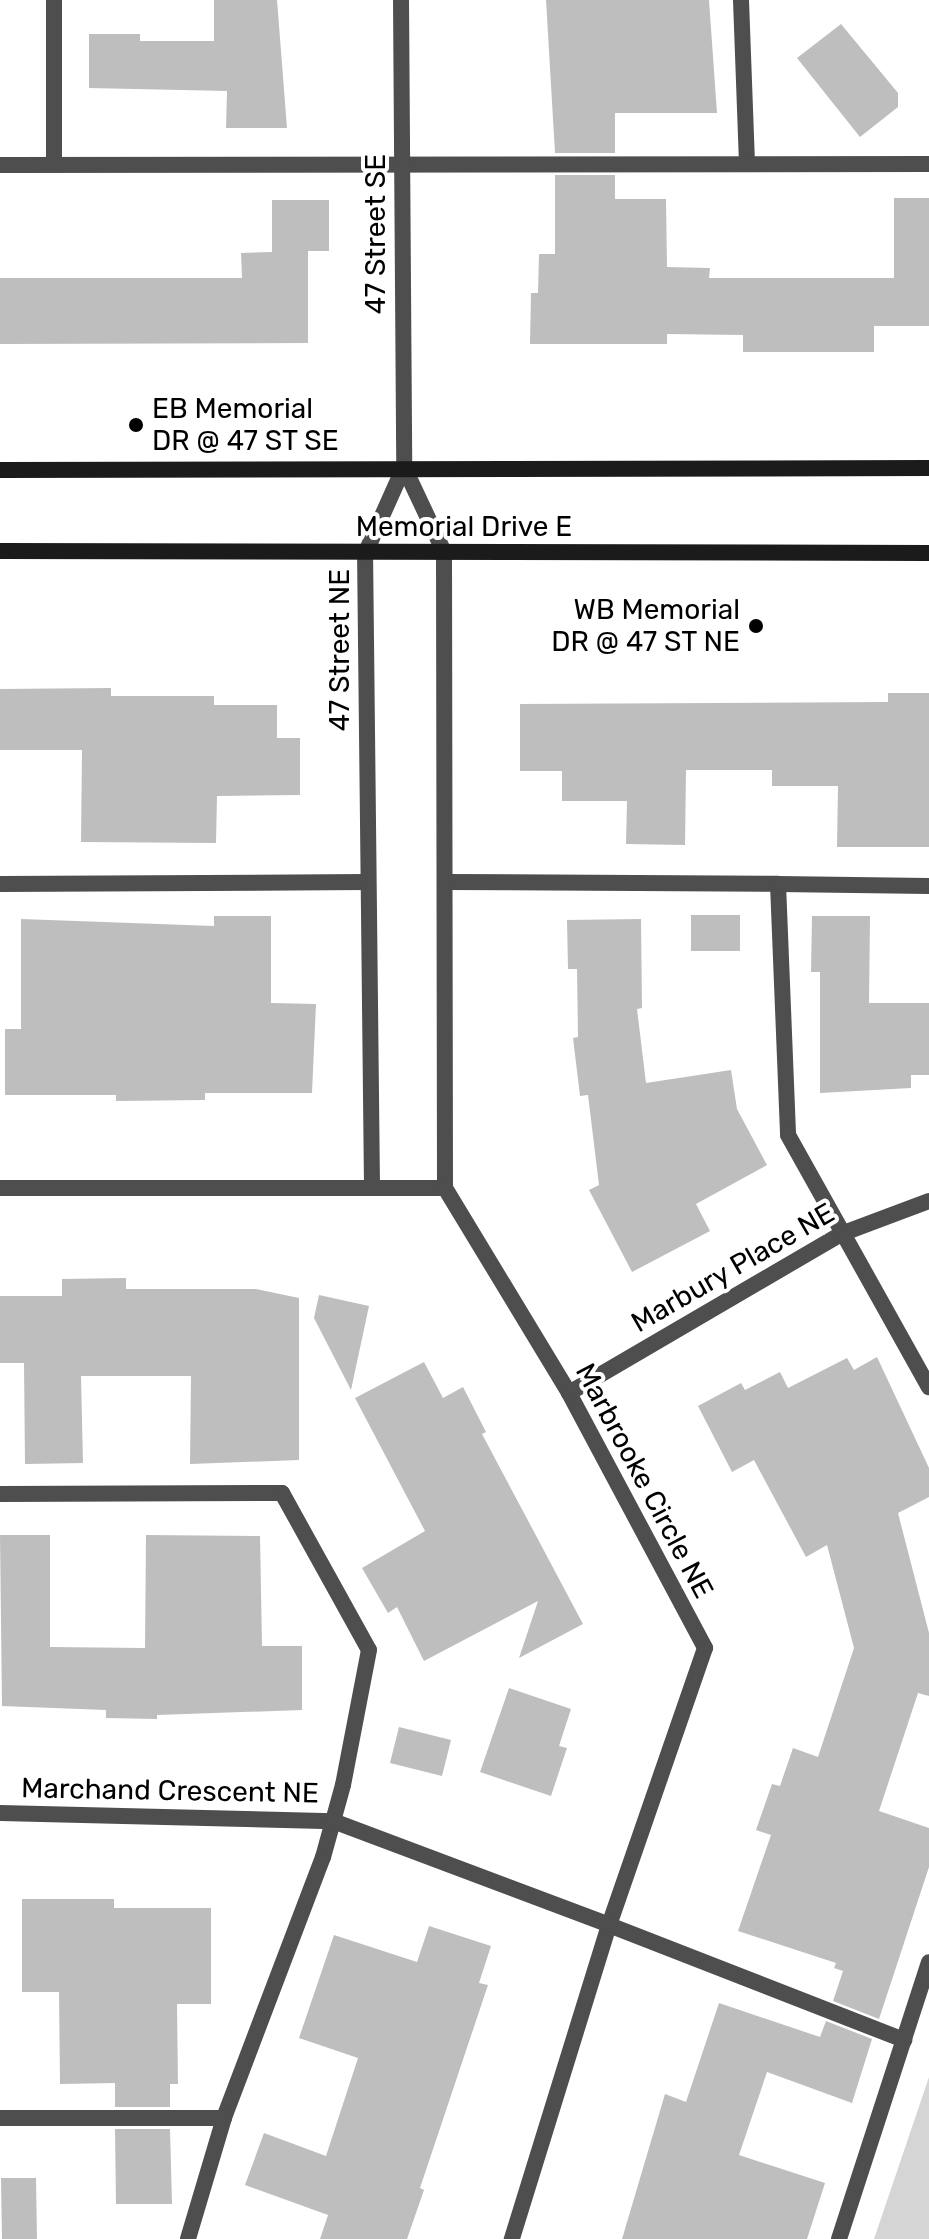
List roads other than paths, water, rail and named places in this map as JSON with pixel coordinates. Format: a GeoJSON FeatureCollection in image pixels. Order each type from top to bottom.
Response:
{"type":"FeatureCollection","features":[{"type":"Feature","properties":{"kind":"main road"},"geometry":{"type":"LineString","coordinates":[[0,470],[929,468]]}},
{"type":"Feature","properties":{"kind":"main road","name":"Memorial Drive E"},"geometry":{"type":"LineString","coordinates":[[0,551],[929,553]]}},
{"type":"Feature","properties":{"kind":"street"},"geometry":{"type":"LineString","coordinates":[[54,0],[54,165]]}},
{"type":"Feature","properties":{"kind":"street","name":"47 Street SE"},"geometry":{"type":"LineString","coordinates":[[401,0],[404,467]]}},
{"type":"Feature","properties":{"kind":"street"},"geometry":{"type":"LineString","coordinates":[[741,0],[747,164]]}},
{"type":"Feature","properties":{"kind":"street"},"geometry":{"type":"LineString","coordinates":[[0,165],[929,164]]}},
{"type":"Feature","properties":{"kind":"street"},"geometry":{"type":"LineString","coordinates":[[0,1188],[445,1188],[444,552],[404,467]]}},
{"type":"Feature","properties":{"kind":"street","name":"47 Street NE"},"geometry":{"type":"LineString","coordinates":[[372,1186],[365,554],[404,467]]}},
{"type":"Feature","properties":{"kind":"street"},"geometry":{"type":"LineString","coordinates":[[0,884],[368,882]]}},
{"type":"Feature","properties":{"kind":"street"},"geometry":{"type":"LineString","coordinates":[[446,882],[929,886]]}},
{"type":"Feature","properties":{"kind":"street"},"geometry":{"type":"LineString","coordinates":[[778,884],[788,1135],[929,1387]]}},
{"type":"Feature","properties":{"kind":"street","name":"Marbrooke Circle NE"},"geometry":{"type":"LineString","coordinates":[[445,1188],[569,1393],[705,1648],[609,1925],[512,2239]]}},
{"type":"Feature","properties":{"kind":"street","name":"Marbury Place NE"},"geometry":{"type":"LineString","coordinates":[[569,1393],[841,1234],[929,1201]]}},
{"type":"Feature","properties":{"kind":"street"},"geometry":{"type":"LineString","coordinates":[[0,1494],[282,1493],[369,1650],[333,1821],[224,2118],[188,2239]]}},
{"type":"Feature","properties":{"kind":"street","name":"Marchand Crescent NE"},"geometry":{"type":"LineString","coordinates":[[0,1813],[333,1821],[904,2040]]}},
{"type":"Feature","properties":{"kind":"street"},"geometry":{"type":"LineString","coordinates":[[839,2239],[929,1962]]}},
{"type":"Feature","properties":{"kind":"street"},"geometry":{"type":"LineString","coordinates":[[0,2118],[224,2118]]}},
{"type":"Feature","properties":{"kind":"place","name":"EB Memorial DR @ 47 ST SE"},"geometry":{"type":"Point","coordinates":[136,425]}},
{"type":"Feature","properties":{"kind":"place","name":"WB Memorial DR @ 47 ST NE"},"geometry":{"type":"Point","coordinates":[756,626]}}]}
